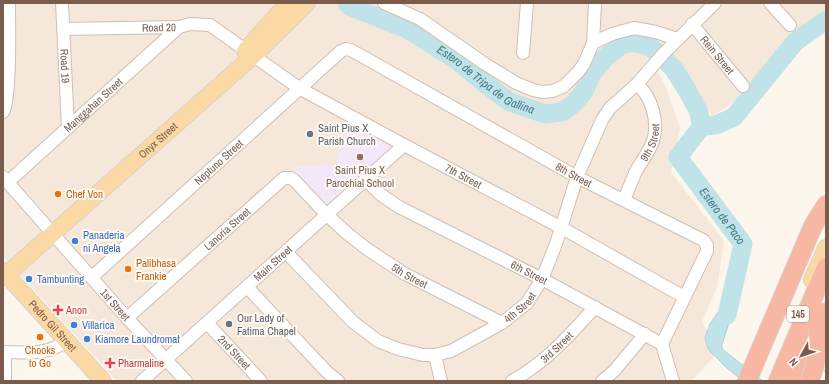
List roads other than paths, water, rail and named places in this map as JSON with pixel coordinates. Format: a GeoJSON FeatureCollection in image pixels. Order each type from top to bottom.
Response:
{"type":"FeatureCollection","features":[{"type":"Feature","properties":{"kind":"highway"},"geometry":{"type":"LineString","coordinates":[[747,381],[813,226],[826,205]]}},
{"type":"Feature","properties":{"kind":"highway"},"geometry":{"type":"LineString","coordinates":[[767,381],[795,295],[826,220]]}},
{"type":"Feature","properties":{"kind":"highway"},"geometry":{"type":"LineString","coordinates":[[767,381],[826,267]]}},
{"type":"Feature","properties":{"kind":"highway"},"geometry":{"type":"LineString","coordinates":[[805,378],[815,364],[826,312]]}},
{"type":"Feature","properties":{"kind":"main road","name":"Onyx Street"},"geometry":{"type":"LineString","coordinates":[[250,52],[288,3]]}},
{"type":"Feature","properties":{"kind":"main road","name":"Onyx Street"},"geometry":{"type":"LineString","coordinates":[[4,271],[303,4]]}},
{"type":"Feature","properties":{"kind":"main road","name":"145"},"geometry":{"type":"LineString","coordinates":[[767,381],[826,248]]}},
{"type":"Feature","properties":{"kind":"main road","name":"Pedro Gil Street"},"geometry":{"type":"LineString","coordinates":[[4,271],[103,381]]}},
{"type":"Feature","properties":{"kind":"street"},"geometry":{"type":"LineString","coordinates":[[3,112],[6,108],[8,91],[9,3]]}},
{"type":"Feature","properties":{"kind":"street","name":"Road 19"},"geometry":{"type":"LineString","coordinates":[[62,3],[68,128]]}},
{"type":"Feature","properties":{"kind":"street"},"geometry":{"type":"LineString","coordinates":[[384,3],[420,19],[485,64],[516,83],[542,92],[553,91],[564,86],[584,64],[593,43],[595,3]]}},
{"type":"Feature","properties":{"kind":"street"},"geometry":{"type":"LineString","coordinates":[[523,53],[527,3]]}},
{"type":"Feature","properties":{"kind":"street"},"geometry":{"type":"LineString","coordinates":[[770,3],[790,26]]}},
{"type":"Feature","properties":{"kind":"street","name":"4th Street"},"geometry":{"type":"LineString","coordinates":[[286,252],[352,322],[378,342],[398,349],[423,355],[435,355],[451,350],[502,323],[527,303],[542,279],[562,228],[577,177],[602,120],[610,108],[637,84],[710,4]]}},
{"type":"Feature","properties":{"kind":"street","name":"Road 20"},"geometry":{"type":"LineString","coordinates":[[64,29],[179,27],[190,24],[210,25],[250,52]]}},
{"type":"Feature","properties":{"kind":"street","name":"Rein Street"},"geometry":{"type":"LineString","coordinates":[[692,24],[743,86]]}},
{"type":"Feature","properties":{"kind":"street","name":"Manggahan Street"},"geometry":{"type":"LineString","coordinates":[[5,180],[68,128],[179,27]]}},
{"type":"Feature","properties":{"kind":"street"},"geometry":{"type":"LineString","coordinates":[[593,43],[612,34],[634,28],[656,32],[677,39]]}},
{"type":"Feature","properties":{"kind":"street","name":"Neptuno Street"},"geometry":{"type":"LineString","coordinates":[[92,277],[299,88],[341,51],[346,49]]}},
{"type":"Feature","properties":{"kind":"street","name":"8th Street"},"geometry":{"type":"LineString","coordinates":[[346,49],[352,50],[577,177],[703,240],[707,245],[707,251],[662,344]]}},
{"type":"Feature","properties":{"kind":"street","name":"7th Street"},"geometry":{"type":"LineString","coordinates":[[250,52],[299,88],[562,228],[684,297]]}},
{"type":"Feature","properties":{"kind":"street","name":"9th Street"},"geometry":{"type":"LineString","coordinates":[[624,200],[637,171],[648,153],[655,129],[654,113],[646,91],[637,84]]}},
{"type":"Feature","properties":{"kind":"street","name":"Main Street"},"geometry":{"type":"LineString","coordinates":[[142,381],[404,145]]}},
{"type":"Feature","properties":{"kind":"street","name":"Lanoria Street"},"geometry":{"type":"LineString","coordinates":[[127,318],[284,178],[291,178],[295,181],[327,215]]}},
{"type":"Feature","properties":{"kind":"street","name":"6th Street"},"geometry":{"type":"LineString","coordinates":[[365,179],[380,194],[399,207],[542,279],[662,344]]}},
{"type":"Feature","properties":{"kind":"street","name":"1st Street"},"geometry":{"type":"LineString","coordinates":[[5,180],[127,318],[186,381]]}},
{"type":"Feature","properties":{"kind":"street","name":"5th Street"},"geometry":{"type":"LineString","coordinates":[[327,215],[367,249],[405,274],[502,323]]}},
{"type":"Feature","properties":{"kind":"street"},"geometry":{"type":"LineString","coordinates":[[247,287],[338,381]]}},
{"type":"Feature","properties":{"kind":"street","name":"3rd Street"},"geometry":{"type":"LineString","coordinates":[[512,381],[547,357],[571,334],[595,307]]}},
{"type":"Feature","properties":{"kind":"street","name":"2nd Street"},"geometry":{"type":"LineString","coordinates":[[207,323],[261,381]]}},
{"type":"Feature","properties":{"kind":"street"},"geometry":{"type":"LineString","coordinates":[[602,381],[614,371],[645,334]]}},
{"type":"Feature","properties":{"kind":"street"},"geometry":{"type":"LineString","coordinates":[[5,381],[4,352],[44,352],[54,349],[66,340]]}},
{"type":"Feature","properties":{"kind":"street"},"geometry":{"type":"LineString","coordinates":[[662,344],[673,381]]}},
{"type":"Feature","properties":{"kind":"street"},"geometry":{"type":"LineString","coordinates":[[435,355],[441,381]]}},
{"type":"Feature","properties":{"kind":"street"},"geometry":{"type":"LineString","coordinates":[[805,378],[826,379]]}},
{"type":"Feature","properties":{"kind":"water"},"geometry":{"type":"Polygon","coordinates":[[[732,291],[732,313],[722,349],[763,381],[743,381],[727,368],[708,349],[705,338],[710,324],[732,291]]]}},
{"type":"Feature","properties":{"kind":"waterway","name":"Estero de Tripa de Gallina"},"geometry":{"type":"LineString","coordinates":[[347,3],[351,7],[407,29],[455,59],[510,102],[545,114],[562,112],[573,104],[583,93],[593,72],[606,57],[621,45],[634,42],[651,47],[673,68],[684,85],[698,110],[702,126]]}},
{"type":"Feature","properties":{"kind":"waterway","name":"Estero de Tripa de Gallina"},"geometry":{"type":"LineString","coordinates":[[702,126],[716,125],[734,117],[795,42],[826,20]]}},
{"type":"Feature","properties":{"kind":"waterway","name":"Estero de Paco"},"geometry":{"type":"LineString","coordinates":[[702,126],[678,157],[743,244],[727,315]]}},
{"type":"Feature","properties":{"kind":"place","name":"Saint Pius X Parish Church"},"geometry":{"type":"Point","coordinates":[310,134]}},
{"type":"Feature","properties":{"kind":"place","name":"Saint Pius X Parochial School"},"geometry":{"type":"Point","coordinates":[360,157]}},
{"type":"Feature","properties":{"kind":"place","name":"Chef Von"},"geometry":{"type":"Point","coordinates":[58,194]}},
{"type":"Feature","properties":{"kind":"place","name":"Panaderia ni Angela"},"geometry":{"type":"Point","coordinates":[75,241]}},
{"type":"Feature","properties":{"kind":"place","name":"Palibhasa Frankie"},"geometry":{"type":"Point","coordinates":[128,269]}},
{"type":"Feature","properties":{"kind":"place","name":"Tambunting"},"geometry":{"type":"Point","coordinates":[29,279]}},
{"type":"Feature","properties":{"kind":"place","name":"Anon"},"geometry":{"type":"Point","coordinates":[58,310]}},
{"type":"Feature","properties":{"kind":"place","name":"Our Lady of Fatima Chapel"},"geometry":{"type":"Point","coordinates":[229,324]}},
{"type":"Feature","properties":{"kind":"place","name":"Villarica"},"geometry":{"type":"Point","coordinates":[74,325]}},
{"type":"Feature","properties":{"kind":"place","name":"Chooks to Go"},"geometry":{"type":"Point","coordinates":[40,337]}},
{"type":"Feature","properties":{"kind":"place","name":"Kiamore Laundromat"},"geometry":{"type":"Point","coordinates":[87,339]}},
{"type":"Feature","properties":{"kind":"place","name":"Pharmaline"},"geometry":{"type":"Point","coordinates":[110,363]}}]}
